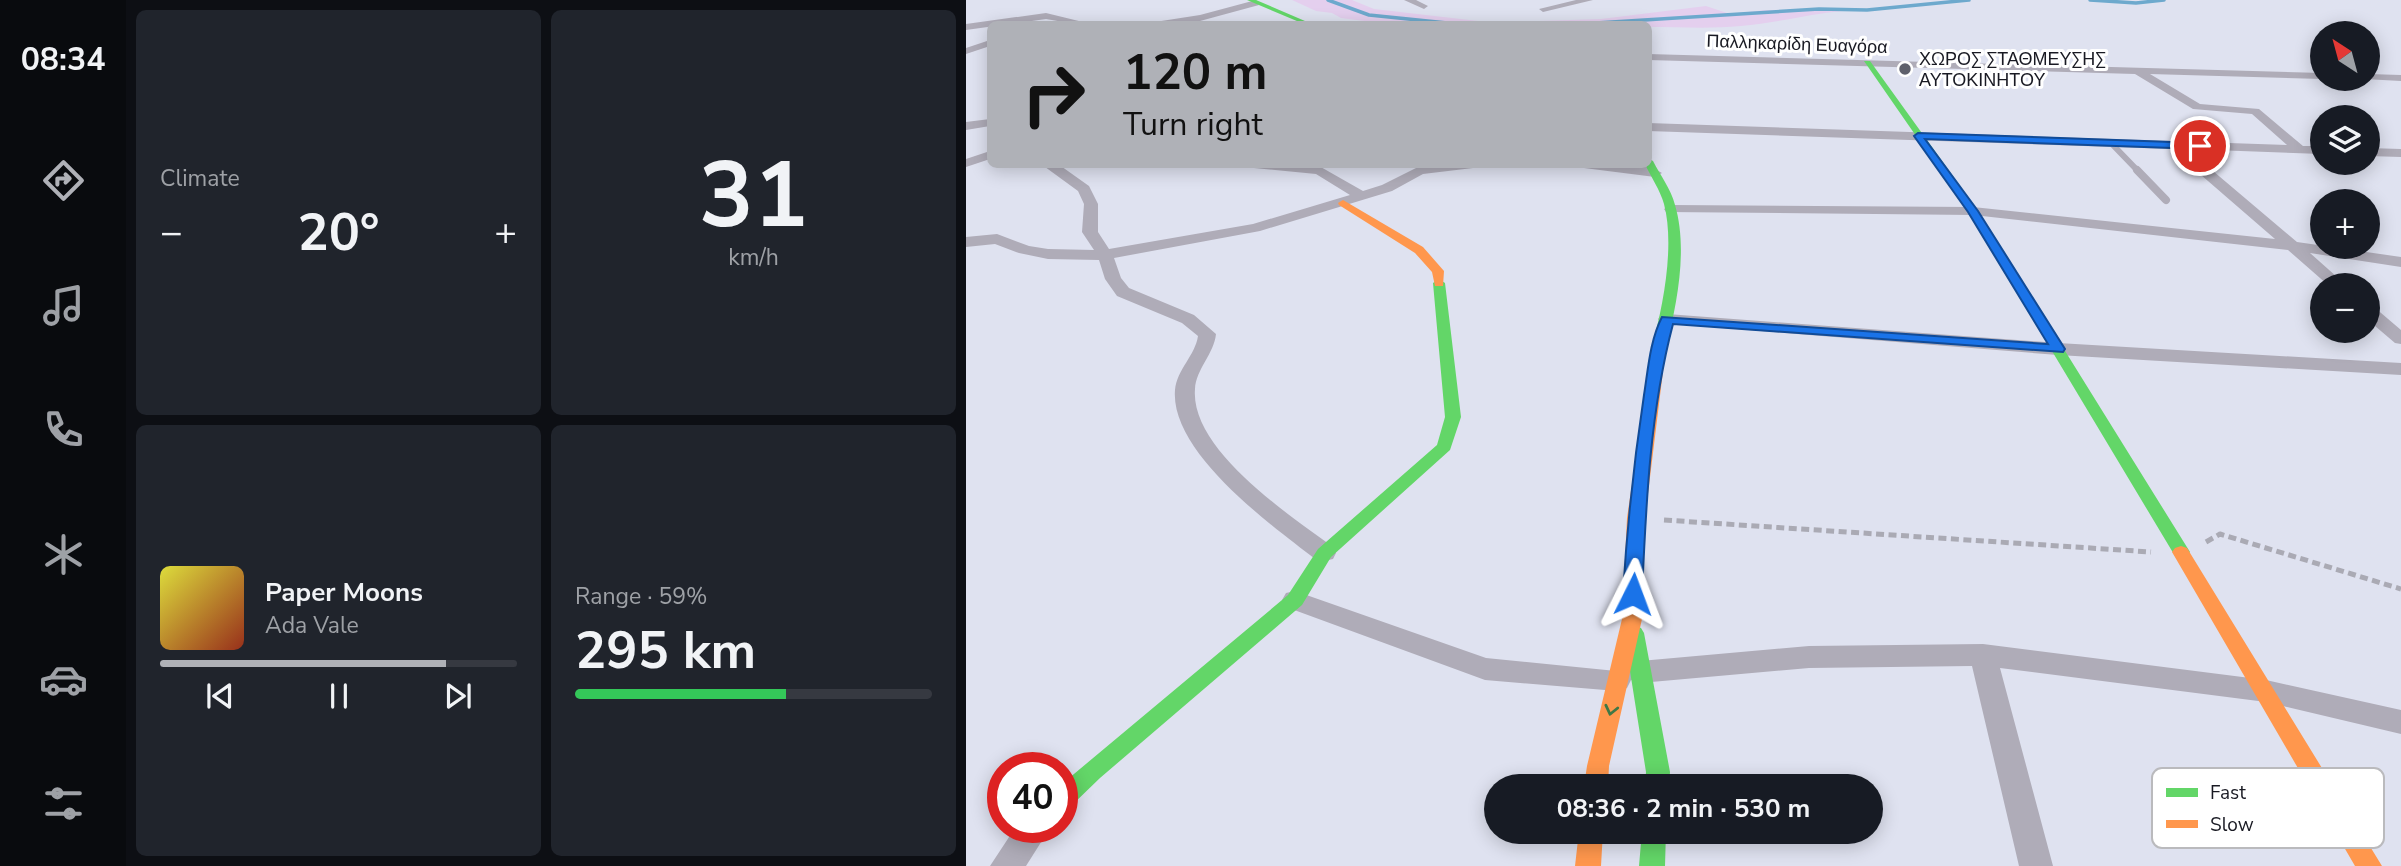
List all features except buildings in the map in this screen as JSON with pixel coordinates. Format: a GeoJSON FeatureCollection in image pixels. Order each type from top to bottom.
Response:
{"type":"FeatureCollection","features":[{"type":"Feature","properties":{"kind":"street"},"geometry":{"type":"LineString","coordinates":[[1543,9],[1585,0]]}},
{"type":"Feature","properties":{"kind":"street"},"geometry":{"type":"LineString","coordinates":[[1174,21],[1200,18],[1253,2],[1301,21]]}},
{"type":"Feature","properties":{"kind":"street"},"geometry":{"type":"LineString","coordinates":[[1010,21],[1046,16],[1071,21]]}},
{"type":"Feature","properties":{"kind":"street"},"geometry":{"type":"LineString","coordinates":[[966,27],[987,24]]}},
{"type":"Feature","properties":{"kind":"street"},"geometry":{"type":"LineString","coordinates":[[966,51],[987,44]]}},
{"type":"Feature","properties":{"kind":"street","name":"Παλληκαρίδη Ευαγόρα"},"geometry":{"type":"LineString","coordinates":[[1652,57],[2310,76]]}},
{"type":"Feature","properties":{"kind":"street"},"geometry":{"type":"LineString","coordinates":[[1867,63],[1973,211],[2311,768]]}},
{"type":"Feature","properties":{"kind":"street"},"geometry":{"type":"LineString","coordinates":[[2137,71],[2197,107],[2255,111],[2301,150]]}},
{"type":"Feature","properties":{"kind":"street"},"geometry":{"type":"LineString","coordinates":[[2380,77],[2401,78]]}},
{"type":"Feature","properties":{"kind":"street"},"geometry":{"type":"LineString","coordinates":[[966,126],[987,123]]}},
{"type":"Feature","properties":{"kind":"street"},"geometry":{"type":"LineString","coordinates":[[1652,127],[2310,150]]}},
{"type":"Feature","properties":{"kind":"street"},"geometry":{"type":"LineString","coordinates":[[2174,145],[2324,273]]}},
{"type":"Feature","properties":{"kind":"street"},"geometry":{"type":"LineString","coordinates":[[2380,152],[2401,153]]}},
{"type":"Feature","properties":{"kind":"street"},"geometry":{"type":"LineString","coordinates":[[966,163],[987,156]]}},
{"type":"Feature","properties":{"kind":"street"},"geometry":{"type":"LineString","coordinates":[[1600,774],[1629,676],[1636,518],[1657,355],[1667,319],[1671,278],[1671,209],[1652,167]]}},
{"type":"Feature","properties":{"kind":"street"},"geometry":{"type":"LineString","coordinates":[[1054,168],[1084,189],[1091,204],[1090,232],[1105,256],[1113,279],[1123,292],[1188,319],[1207,334],[1207,346],[1188,373],[1185,388],[1186,413],[1206,448],[1277,518],[1324,553]]}},
{"type":"Feature","properties":{"kind":"street"},"geometry":{"type":"LineString","coordinates":[[1297,168],[1319,170],[1362,196]]}},
{"type":"Feature","properties":{"kind":"street"},"geometry":{"type":"LineString","coordinates":[[966,242],[997,239],[1025,250],[1048,254],[1105,256],[1207,239],[1343,203],[1387,188],[1413,168]]}},
{"type":"Feature","properties":{"kind":"street"},"geometry":{"type":"LineString","coordinates":[[1078,785],[1295,600],[1324,553],[1444,447],[1453,416],[1438,271],[1419,250],[1343,203]]}},
{"type":"Feature","properties":{"kind":"street"},"geometry":{"type":"LineString","coordinates":[[1671,209],[1973,211],[2293,246],[2401,262]]}},
{"type":"Feature","properties":{"kind":"street"},"geometry":{"type":"LineString","coordinates":[[1667,319],[2058,349],[2401,369]]}},
{"type":"Feature","properties":{"kind":"street"},"geometry":{"type":"LineString","coordinates":[[2380,321],[2401,339]]}},
{"type":"Feature","properties":{"kind":"street"},"geometry":{"type":"LineString","coordinates":[[1295,600],[1485,668],[1629,676],[1809,657],[1983,656],[2266,691],[2401,722]]}},
{"type":"Feature","properties":{"kind":"street"},"geometry":{"type":"LineString","coordinates":[[1632,619],[1629,676],[1658,774]]}},
{"type":"Feature","properties":{"kind":"street"},"geometry":{"type":"LineString","coordinates":[[1983,656],[2036,866]]}},
{"type":"Feature","properties":{"kind":"street"},"geometry":{"type":"LineString","coordinates":[[1007,866],[1023,843]]}},
{"type":"Feature","properties":{"kind":"street"},"geometry":{"type":"LineString","coordinates":[[1588,866],[1590,844]]}},
{"type":"Feature","properties":{"kind":"street"},"geometry":{"type":"LineString","coordinates":[[1652,866],[1653,844]]}},
{"type":"Feature","properties":{"kind":"street"},"geometry":{"type":"LineString","coordinates":[[2358,848],[2369,866]]}},
{"type":"Feature","properties":{"kind":"lane"},"geometry":{"type":"LineString","coordinates":[[2111,142],[2166,201]]}},
{"type":"Feature","properties":{"kind":"path"},"geometry":{"type":"LineString","coordinates":[[1636,518],[2183,554],[2220,534],[2401,589]]}},
{"type":"Feature","properties":{"kind":"shaded area"},"geometry":{"type":"Polygon","coordinates":[[[1292,0],[1352,0],[1374,9],[1478,21],[1364,21],[1316,11],[1292,0]]]}},
{"type":"Feature","properties":{"kind":"shaded area"},"geometry":{"type":"Polygon","coordinates":[[[1706,6],[1730,14],[1766,10],[1843,11],[1754,25],[1652,27],[1652,21],[1538,21],[1601,19],[1706,6]]]}},
{"type":"Feature","properties":{"kind":"waterway"},"geometry":{"type":"LineString","coordinates":[[1328,0],[1369,15],[1428,21]]}},
{"type":"Feature","properties":{"kind":"waterway"},"geometry":{"type":"LineString","coordinates":[[1628,21],[1819,9],[1867,10],[1969,0]]}},
{"type":"Feature","properties":{"kind":"waterway"},"geometry":{"type":"LineString","coordinates":[[2090,0],[2136,3],[2164,0]]}},
{"type":"Feature","properties":{"kind":"traffic: fast"},"geometry":{"type":"LineString","coordinates":[[1250,0],[1302,21]]}},
{"type":"Feature","properties":{"kind":"traffic: fast"},"geometry":{"type":"LineString","coordinates":[[1867,63],[1973,211],[2181,552]]}},
{"type":"Feature","properties":{"kind":"traffic: fast"},"geometry":{"type":"LineString","coordinates":[[1652,168],[1668,199],[1673,227],[1671,280],[1659,347]]}},
{"type":"Feature","properties":{"kind":"traffic: fast"},"geometry":{"type":"LineString","coordinates":[[1078,785],[1295,600],[1324,553],[1444,447],[1453,417],[1439,283]]}},
{"type":"Feature","properties":{"kind":"traffic: fast"},"geometry":{"type":"LineString","coordinates":[[1634,633],[1658,774]]}},
{"type":"Feature","properties":{"kind":"traffic: fast"},"geometry":{"type":"LineString","coordinates":[[1652,866],[1653,844]]}},
{"type":"Feature","properties":{"kind":"traffic: slow"},"geometry":{"type":"LineString","coordinates":[[1343,203],[1419,250],[1438,271],[1439,283]]}},
{"type":"Feature","properties":{"kind":"traffic: slow"},"geometry":{"type":"LineString","coordinates":[[1597,774],[1632,619],[1636,518],[1659,347]]}},
{"type":"Feature","properties":{"kind":"traffic: slow"},"geometry":{"type":"LineString","coordinates":[[2181,552],[2310,768]]}},
{"type":"Feature","properties":{"kind":"traffic: slow"},"geometry":{"type":"LineString","coordinates":[[1588,866],[1590,844]]}},
{"type":"Feature","properties":{"kind":"traffic: slow"},"geometry":{"type":"LineString","coordinates":[[2358,848],[2369,866]]}},
{"type":"Feature","properties":{"kind":"place","name":"ΧΩΡΟΣ ΣΤΑΘΜΕΥΣΗΣ ΑΥΤΟΚΙΝΗΤΟΥ"},"geometry":{"type":"Point","coordinates":[1905,69]}},
{"type":"Feature","properties":{"kind":"route"},"geometry":{"type":"LineString","coordinates":[[1633,594],[1636,518],[1657,355],[1667,319],[2058,349],[1973,211],[1918,136],[2200,146]]}}]}
